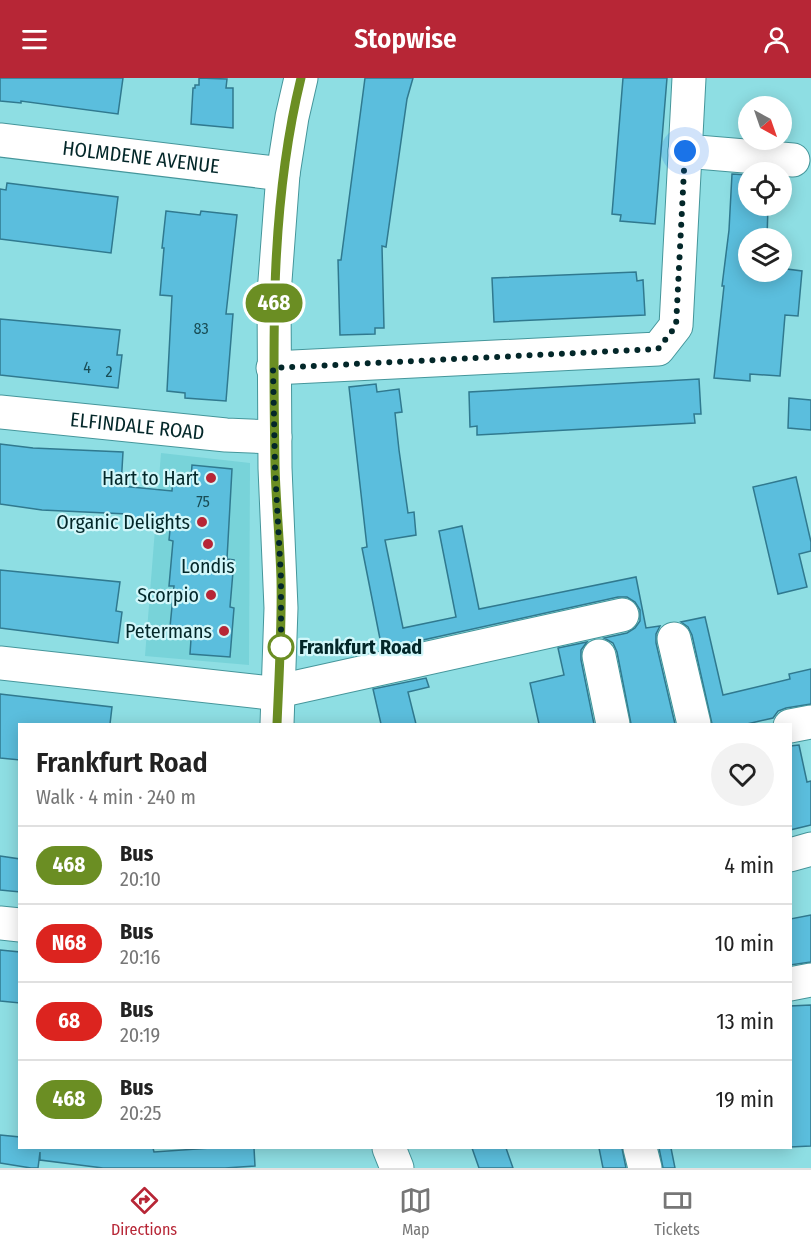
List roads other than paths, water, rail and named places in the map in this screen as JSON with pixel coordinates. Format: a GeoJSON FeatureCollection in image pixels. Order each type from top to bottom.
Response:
{"type":"FeatureCollection","features":[{"type":"Feature","properties":{"kind":"street"},"geometry":{"type":"LineString","coordinates":[[277,723],[281,588],[273,368],[274,294],[284,174],[300,78]]}},
{"type":"Feature","properties":{"kind":"street"},"geometry":{"type":"LineString","coordinates":[[273,368],[658,349],[676,326],[689,78]]}},
{"type":"Feature","properties":{"kind":"street","name":"HOLMDENE AVENUE"},"geometry":{"type":"LineString","coordinates":[[0,140],[284,174]]}},
{"type":"Feature","properties":{"kind":"street"},"geometry":{"type":"LineString","coordinates":[[685,151],[793,160]]}},
{"type":"Feature","properties":{"kind":"street","name":"ELFINDALE ROAD"},"geometry":{"type":"LineString","coordinates":[[0,412],[226,435],[275,437]]}},
{"type":"Feature","properties":{"kind":"street"},"geometry":{"type":"LineString","coordinates":[[0,663],[270,693],[622,615]]}},
{"type":"Feature","properties":{"kind":"street"},"geometry":{"type":"LineString","coordinates":[[674,639],[694,723]]}},
{"type":"Feature","properties":{"kind":"street"},"geometry":{"type":"LineString","coordinates":[[599,656],[613,723]]}},
{"type":"Feature","properties":{"kind":"street"},"geometry":{"type":"LineString","coordinates":[[792,726],[811,722]]}},
{"type":"Feature","properties":{"kind":"street"},"geometry":{"type":"LineString","coordinates":[[792,854],[811,849]]}},
{"type":"Feature","properties":{"kind":"street"},"geometry":{"type":"LineString","coordinates":[[0,923],[18,925]]}},
{"type":"Feature","properties":{"kind":"street"},"geometry":{"type":"LineString","coordinates":[[792,984],[811,980]]}},
{"type":"Feature","properties":{"kind":"street"},"geometry":{"type":"LineString","coordinates":[[389,1149],[397,1168]]}},
{"type":"Feature","properties":{"kind":"street"},"geometry":{"type":"LineString","coordinates":[[640,1149],[645,1168]]}},
{"type":"Feature","properties":{"kind":"place","name":"Hart to Hart"},"geometry":{"type":"Point","coordinates":[211,478]}},
{"type":"Feature","properties":{"kind":"place","name":"Organic Delights"},"geometry":{"type":"Point","coordinates":[202,522]}},
{"type":"Feature","properties":{"kind":"place","name":"Londis"},"geometry":{"type":"Point","coordinates":[208,544]}},
{"type":"Feature","properties":{"kind":"place","name":"Scorpio"},"geometry":{"type":"Point","coordinates":[211,595]}},
{"type":"Feature","properties":{"kind":"place","name":"Petermans"},"geometry":{"type":"Point","coordinates":[224,631]}},
{"type":"Feature","properties":{"kind":"place","name":"Frankfurt Road"},"geometry":{"type":"Point","coordinates":[281,647]}}]}
